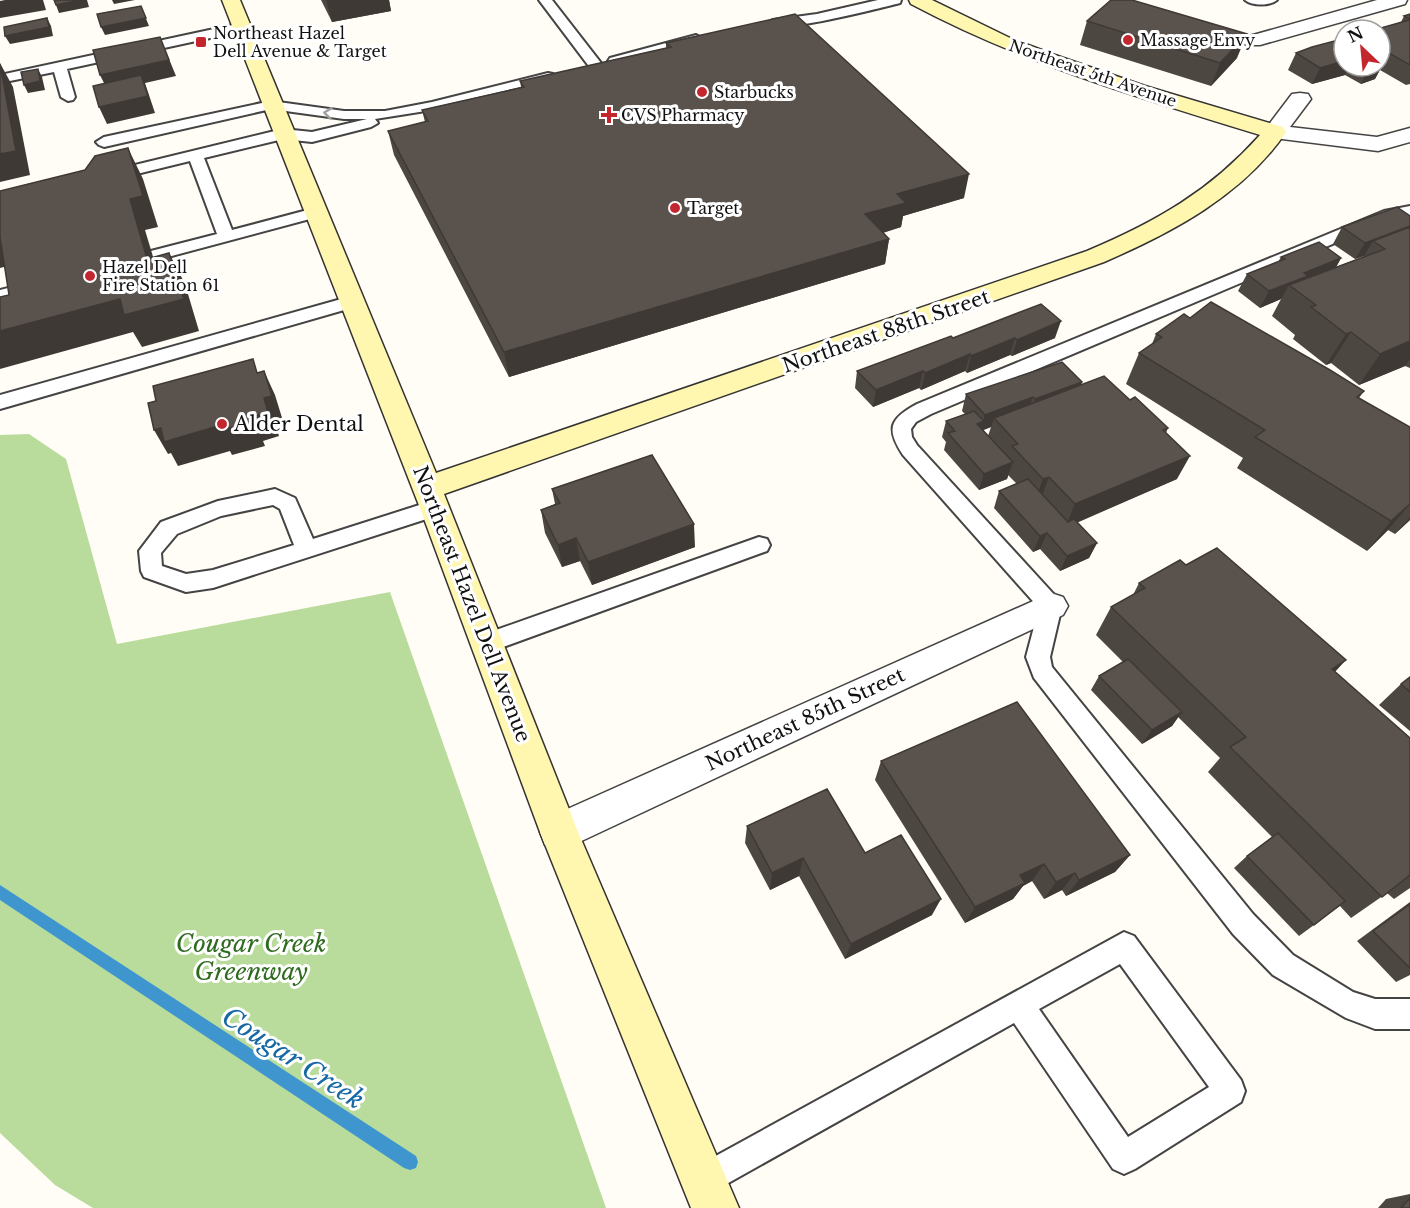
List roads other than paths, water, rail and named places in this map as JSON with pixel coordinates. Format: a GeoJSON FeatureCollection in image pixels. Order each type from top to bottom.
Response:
{"type":"FeatureCollection","features":[{"type":"Feature","properties":{"kind":"street","name":"Northeast Hazel Dell Avenue"},"geometry":{"type":"LineString","coordinates":[[231,0],[271,105],[431,498],[559,831],[709,1194]]}},
{"type":"Feature","properties":{"kind":"street","name":"Northeast 5th Avenue"},"geometry":{"type":"LineString","coordinates":[[918,0],[975,30],[1048,61],[1275,132]]}},
{"type":"Feature","properties":{"kind":"street"},"geometry":{"type":"LineString","coordinates":[[1253,41],[1398,0]]}},
{"type":"Feature","properties":{"kind":"street","name":"Northeast 88th Street"},"geometry":{"type":"LineString","coordinates":[[431,498],[1092,259],[1152,231],[1205,199],[1242,169],[1275,132],[1300,99]]}},
{"type":"Feature","properties":{"kind":"street"},"geometry":{"type":"LineString","coordinates":[[1275,132],[1378,144],[1410,135]]}},
{"type":"Feature","properties":{"kind":"street","name":"Northeast 85th Street"},"geometry":{"type":"LineString","coordinates":[[559,831],[1051,606]]}},
{"type":"Feature","properties":{"kind":"lane"},"geometry":{"type":"LineString","coordinates":[[545,0],[590,68],[714,35]]}},
{"type":"Feature","properties":{"kind":"lane"},"geometry":{"type":"LineString","coordinates":[[757,27],[817,18],[895,0]]}},
{"type":"Feature","properties":{"kind":"lane"},"geometry":{"type":"LineString","coordinates":[[1251,0],[1271,0]]}},
{"type":"Feature","properties":{"kind":"lane"},"geometry":{"type":"LineString","coordinates":[[0,79],[242,27]]}},
{"type":"Feature","properties":{"kind":"lane"},"geometry":{"type":"LineString","coordinates":[[59,66],[68,97]]}},
{"type":"Feature","properties":{"kind":"lane"},"geometry":{"type":"LineString","coordinates":[[104,142],[271,105],[344,115],[385,115],[432,106],[561,74]]}},
{"type":"Feature","properties":{"kind":"lane"},"geometry":{"type":"LineString","coordinates":[[92,180],[283,134],[312,137],[369,124],[385,115]]}},
{"type":"Feature","properties":{"kind":"lane"},"geometry":{"type":"LineString","coordinates":[[195,155],[226,236]]}},
{"type":"Feature","properties":{"kind":"lane"},"geometry":{"type":"LineString","coordinates":[[1410,211],[1390,214],[924,409],[909,417],[901,429],[902,438],[910,450],[1051,606],[1038,657],[1042,671],[1243,924],[1283,965],[1346,1004],[1375,1014],[1410,1014]]}},
{"type":"Feature","properties":{"kind":"lane"},"geometry":{"type":"LineString","coordinates":[[153,256],[315,213]]}},
{"type":"Feature","properties":{"kind":"lane"},"geometry":{"type":"LineString","coordinates":[[0,296],[24,290]]}},
{"type":"Feature","properties":{"kind":"lane"},"geometry":{"type":"LineString","coordinates":[[1200,295],[1217,309]]}},
{"type":"Feature","properties":{"kind":"lane"},"geometry":{"type":"LineString","coordinates":[[0,402],[352,302]]}},
{"type":"Feature","properties":{"kind":"lane"},"geometry":{"type":"LineString","coordinates":[[307,549],[288,504],[275,497],[218,509],[169,528],[150,551],[152,571],[186,583],[213,579],[307,549],[431,498]]}},
{"type":"Feature","properties":{"kind":"lane"},"geometry":{"type":"LineString","coordinates":[[487,643],[759,545]]}},
{"type":"Feature","properties":{"kind":"lane"},"geometry":{"type":"LineString","coordinates":[[709,1194],[1019,1005],[1124,946],[1230,1091],[1124,1158],[1019,1005]]}},
{"type":"Feature","properties":{"kind":"waterway","name":"Cougar Creek"},"geometry":{"type":"LineString","coordinates":[[0,892],[410,1162]]}},
{"type":"Feature","properties":{"kind":"place","name":"Massage Envy"},"geometry":{"type":"Point","coordinates":[1128,40]}},
{"type":"Feature","properties":{"kind":"place","name":"Northeast Hazel Dell Avenue & Target"},"geometry":{"type":"Point","coordinates":[201,42]}},
{"type":"Feature","properties":{"kind":"place","name":"Starbucks"},"geometry":{"type":"Point","coordinates":[702,92]}},
{"type":"Feature","properties":{"kind":"place","name":"CVS Pharmacy"},"geometry":{"type":"Point","coordinates":[609,115]}},
{"type":"Feature","properties":{"kind":"place","name":"Target"},"geometry":{"type":"Point","coordinates":[675,208]}},
{"type":"Feature","properties":{"kind":"place","name":"Hazel Dell Fire Station 61"},"geometry":{"type":"Point","coordinates":[90,276]}},
{"type":"Feature","properties":{"kind":"place","name":"Alder Dental"},"geometry":{"type":"Point","coordinates":[222,424]}},
{"type":"Feature","properties":{"kind":"park label","name":"Cougar Creek Greenway"},"geometry":{"type":"Point","coordinates":[251,957]}}]}
